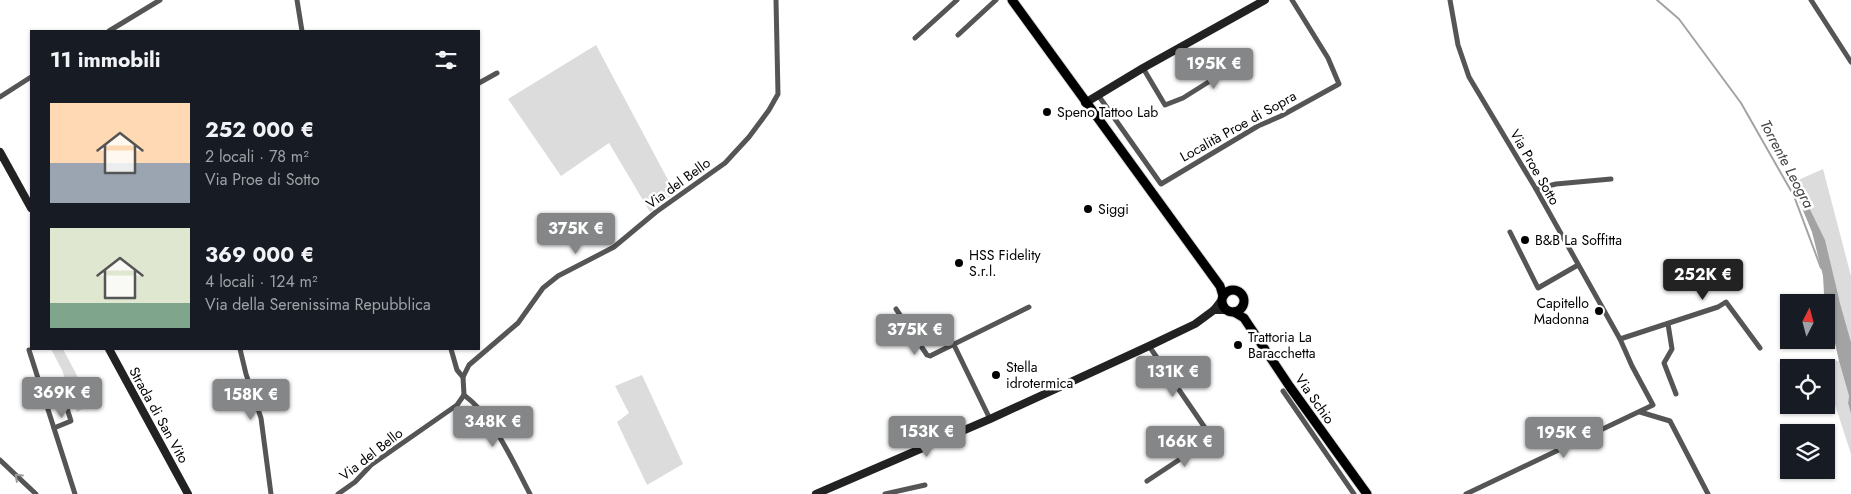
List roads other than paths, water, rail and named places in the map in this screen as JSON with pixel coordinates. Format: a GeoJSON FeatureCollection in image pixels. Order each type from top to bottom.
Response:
{"type":"FeatureCollection","features":[{"type":"Feature","properties":{"kind":"main road"},"geometry":{"type":"LineString","coordinates":[[1012,0],[1085,103],[1220,286],[1226,305]]}},
{"type":"Feature","properties":{"kind":"main road"},"geometry":{"type":"LineString","coordinates":[[1085,103],[1143,68],[1265,0]]}},
{"type":"Feature","properties":{"kind":"main road"},"geometry":{"type":"LineString","coordinates":[[0,152],[30,206]]}},
{"type":"Feature","properties":{"kind":"main road"},"geometry":{"type":"LineString","coordinates":[[817,494],[990,419],[1149,346],[1195,324],[1214,310],[1226,305],[1242,306],[1244,301],[1238,292],[1220,286]]}},
{"type":"Feature","properties":{"kind":"main road"},"geometry":{"type":"LineString","coordinates":[[1226,305],[1231,290]]}},
{"type":"Feature","properties":{"kind":"main road","name":"Via Schio"},"geometry":{"type":"LineString","coordinates":[[1226,305],[1244,318],[1290,387],[1367,494]]}},
{"type":"Feature","properties":{"kind":"main road","name":"Via Schio"},"geometry":{"type":"LineString","coordinates":[[1242,306],[1244,318]]}},
{"type":"Feature","properties":{"kind":"main road","name":"Strada di San Vito"},"geometry":{"type":"LineString","coordinates":[[110,350],[188,494]]}},
{"type":"Feature","properties":{"kind":"street"},"geometry":{"type":"LineString","coordinates":[[110,30],[160,0]]}},
{"type":"Feature","properties":{"kind":"street"},"geometry":{"type":"LineString","coordinates":[[297,0],[302,30]]}},
{"type":"Feature","properties":{"kind":"street","name":"Via del Bello"},"geometry":{"type":"LineString","coordinates":[[463,377],[469,366],[518,323],[543,288],[558,276],[614,247],[656,212],[725,163],[749,137],[778,94],[776,0]]}},
{"type":"Feature","properties":{"kind":"street"},"geometry":{"type":"LineString","coordinates":[[915,38],[957,0]]}},
{"type":"Feature","properties":{"kind":"street"},"geometry":{"type":"LineString","coordinates":[[958,35],[996,0]]}},
{"type":"Feature","properties":{"kind":"street","name":"Località Proe di Sopra"},"geometry":{"type":"LineString","coordinates":[[1098,95],[1161,184],[1258,126],[1281,116],[1340,84],[1328,58],[1292,0]]}},
{"type":"Feature","properties":{"kind":"street","name":"Via Proe Sotto"},"geometry":{"type":"LineString","coordinates":[[1450,0],[1458,45],[1469,77],[1536,189],[1654,404],[1640,412]]}},
{"type":"Feature","properties":{"kind":"street"},"geometry":{"type":"LineString","coordinates":[[1811,0],[1851,62]]}},
{"type":"Feature","properties":{"kind":"street"},"geometry":{"type":"LineString","coordinates":[[1143,68],[1165,105],[1183,98],[1234,66]]}},
{"type":"Feature","properties":{"kind":"street"},"geometry":{"type":"LineString","coordinates":[[480,82],[497,73]]}},
{"type":"Feature","properties":{"kind":"street"},"geometry":{"type":"LineString","coordinates":[[0,97],[30,78]]}},
{"type":"Feature","properties":{"kind":"street"},"geometry":{"type":"LineString","coordinates":[[1536,189],[1556,184],[1611,179]]}},
{"type":"Feature","properties":{"kind":"street"},"geometry":{"type":"LineString","coordinates":[[1510,232],[1538,288],[1578,265]]}},
{"type":"Feature","properties":{"kind":"street"},"geometry":{"type":"LineString","coordinates":[[1620,339],[1668,324],[1726,302],[1760,348]]}},
{"type":"Feature","properties":{"kind":"street"},"geometry":{"type":"LineString","coordinates":[[896,309],[927,356],[930,356],[1029,307]]}},
{"type":"Feature","properties":{"kind":"street"},"geometry":{"type":"LineString","coordinates":[[1668,324],[1672,349],[1664,363],[1676,394]]}},
{"type":"Feature","properties":{"kind":"street"},"geometry":{"type":"LineString","coordinates":[[954,345],[990,419]]}},
{"type":"Feature","properties":{"kind":"street"},"geometry":{"type":"LineString","coordinates":[[1147,481],[1212,438],[1149,346]]}},
{"type":"Feature","properties":{"kind":"street"},"geometry":{"type":"LineString","coordinates":[[29,350],[75,494]]}},
{"type":"Feature","properties":{"kind":"street"},"geometry":{"type":"LineString","coordinates":[[240,350],[261,418],[271,494]]}},
{"type":"Feature","properties":{"kind":"street"},"geometry":{"type":"LineString","coordinates":[[451,350],[457,370],[463,377],[464,396],[474,403],[496,434],[530,494]]}},
{"type":"Feature","properties":{"kind":"street"},"geometry":{"type":"LineString","coordinates":[[40,385],[58,380],[71,421],[54,428]]}},
{"type":"Feature","properties":{"kind":"street","name":"Via Schio"},"geometry":{"type":"LineString","coordinates":[[1283,391],[1354,494]]}},
{"type":"Feature","properties":{"kind":"street","name":"Via del Bello"},"geometry":{"type":"LineString","coordinates":[[338,494],[355,482],[371,465],[404,440],[447,413],[464,396]]}},
{"type":"Feature","properties":{"kind":"street"},"geometry":{"type":"LineString","coordinates":[[1466,494],[1640,412],[1670,421],[1708,494]]}},
{"type":"Feature","properties":{"kind":"street"},"geometry":{"type":"LineString","coordinates":[[0,460],[36,494]]}},
{"type":"Feature","properties":{"kind":"street"},"geometry":{"type":"LineString","coordinates":[[885,494],[925,485]]}},
{"type":"Feature","properties":{"kind":"waterway","name":"Torrente Leogra"},"geometry":{"type":"LineString","coordinates":[[1657,0],[1679,19],[1741,103],[1794,196],[1821,268]]}},
{"type":"Feature","properties":{"kind":"place","name":"Speno Tattoo Lab"},"geometry":{"type":"Point","coordinates":[1047,112]}},
{"type":"Feature","properties":{"kind":"place","name":"Siggi"},"geometry":{"type":"Point","coordinates":[1088,209]}},
{"type":"Feature","properties":{"kind":"place","name":"B&B La Soffitta"},"geometry":{"type":"Point","coordinates":[1525,240]}},
{"type":"Feature","properties":{"kind":"place","name":"HSS Fidelity S.r.l."},"geometry":{"type":"Point","coordinates":[959,263]}},
{"type":"Feature","properties":{"kind":"place","name":"Capitello Madonna"},"geometry":{"type":"Point","coordinates":[1599,311]}},
{"type":"Feature","properties":{"kind":"place","name":"Trattoria La Baracchetta"},"geometry":{"type":"Point","coordinates":[1238,345]}},
{"type":"Feature","properties":{"kind":"place","name":"Stella idrotermica"},"geometry":{"type":"Point","coordinates":[996,375]}}]}
